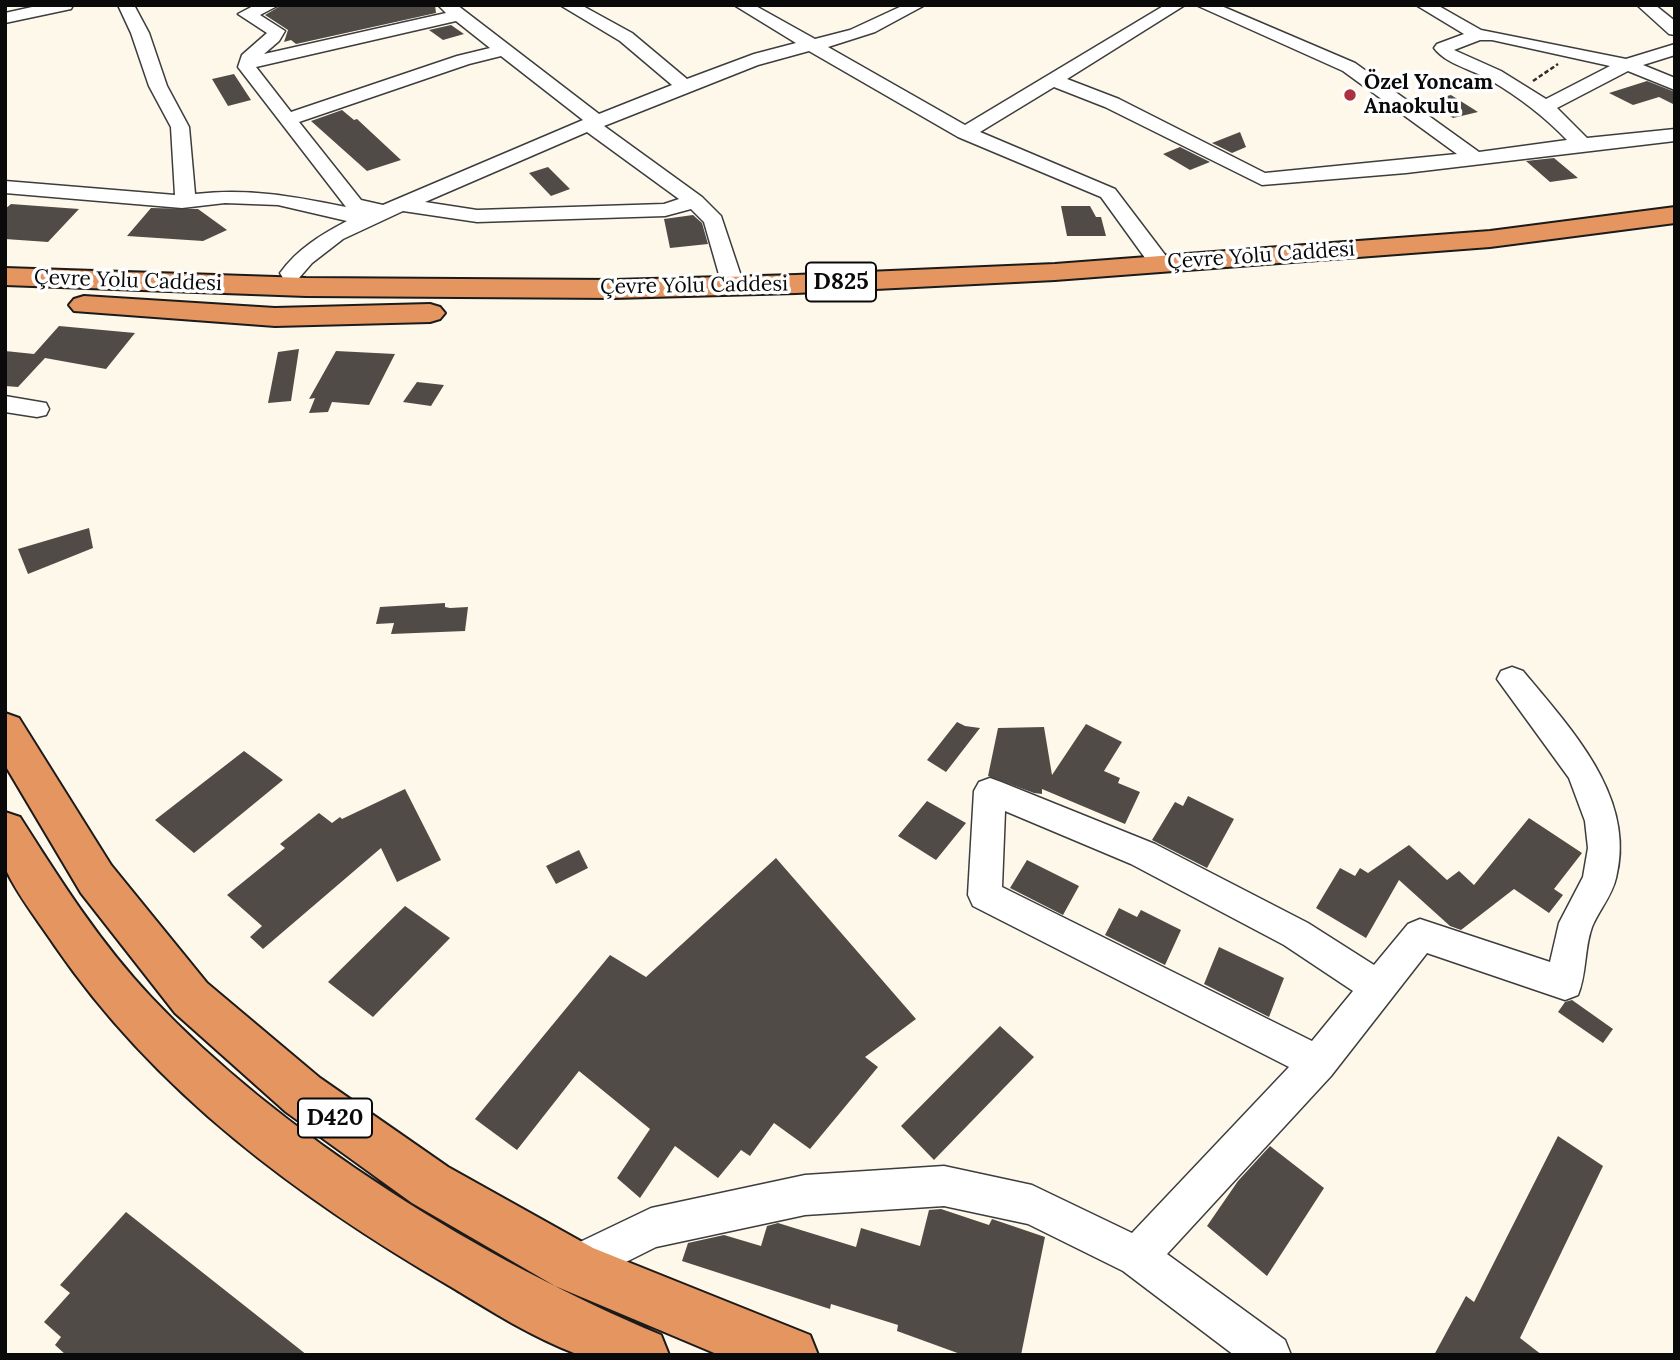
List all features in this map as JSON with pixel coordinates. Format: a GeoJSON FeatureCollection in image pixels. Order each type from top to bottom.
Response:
{"type":"FeatureCollection","features":[{"type":"Feature","properties":{"kind":"highway","name":"Çevre Yolu Caddesi"},"geometry":{"type":"LineString","coordinates":[[5,276],[306,287],[489,298],[1014,274],[1161,264],[1490,239],[1675,215]]}},
{"type":"Feature","properties":{"kind":"highway","name":"Çevre Yolu Caddesi"},"geometry":{"type":"LineString","coordinates":[[5,288],[791,303],[1521,260],[1675,239]]}},
{"type":"Feature","properties":{"kind":"highway"},"geometry":{"type":"LineString","coordinates":[[5,261],[448,282],[489,298]]}},
{"type":"Feature","properties":{"kind":"highway"},"geometry":{"type":"LineString","coordinates":[[5,300],[275,317],[426,313],[489,298]]}},
{"type":"Feature","properties":{"kind":"highway","name":"D420"},"geometry":{"type":"LineString","coordinates":[[5,729],[96,879],[191,998],[303,1095],[430,1185],[574,1267],[669,1308],[790,1355]]}},
{"type":"Feature","properties":{"kind":"highway","name":"D420"},"geometry":{"type":"LineString","coordinates":[[5,830],[57,912],[133,1012],[239,1114],[386,1217],[527,1303],[626,1352]]}},
{"type":"Feature","properties":{"kind":"street"},"geometry":{"type":"LineString","coordinates":[[5,18],[65,5]]}},
{"type":"Feature","properties":{"kind":"street"},"geometry":{"type":"LineString","coordinates":[[126,5],[140,33],[158,86],[180,127],[186,192],[182,202]]}},
{"type":"Feature","properties":{"kind":"street"},"geometry":{"type":"LineString","coordinates":[[271,5],[246,14],[276,30],[273,37],[254,52],[247,67],[354,204],[477,216],[665,210],[695,201]]}},
{"type":"Feature","properties":{"kind":"street"},"geometry":{"type":"LineString","coordinates":[[568,5],[626,37],[685,87]]}},
{"type":"Feature","properties":{"kind":"street"},"geometry":{"type":"LineString","coordinates":[[742,5],[965,133],[1108,193],[1161,264]]}},
{"type":"Feature","properties":{"kind":"street"},"geometry":{"type":"LineString","coordinates":[[291,273],[331,237],[394,208],[685,87],[806,44],[817,45],[842,38],[917,5]]}},
{"type":"Feature","properties":{"kind":"street"},"geometry":{"type":"LineString","coordinates":[[965,133],[1177,5]]}},
{"type":"Feature","properties":{"kind":"street"},"geometry":{"type":"LineString","coordinates":[[1204,5],[1349,67],[1475,158]]}},
{"type":"Feature","properties":{"kind":"street"},"geometry":{"type":"LineString","coordinates":[[1424,5],[1478,35]]}},
{"type":"Feature","properties":{"kind":"street"},"geometry":{"type":"LineString","coordinates":[[1645,5],[1675,30]]}},
{"type":"Feature","properties":{"kind":"street"},"geometry":{"type":"LineString","coordinates":[[248,63],[453,10],[594,124],[695,201],[715,220],[733,285]]}},
{"type":"Feature","properties":{"kind":"street"},"geometry":{"type":"LineString","coordinates":[[1582,144],[1545,107],[1495,75],[1447,53],[1443,48],[1478,35],[1492,35],[1627,64],[1675,85]]}},
{"type":"Feature","properties":{"kind":"street"},"geometry":{"type":"LineString","coordinates":[[1545,107],[1627,64],[1675,49]]}},
{"type":"Feature","properties":{"kind":"street"},"geometry":{"type":"LineString","coordinates":[[287,120],[463,60],[503,50]]}},
{"type":"Feature","properties":{"kind":"street"},"geometry":{"type":"LineString","coordinates":[[1055,81],[1112,103],[1262,179],[1406,167],[1675,135]]}},
{"type":"Feature","properties":{"kind":"street"},"geometry":{"type":"LineString","coordinates":[[5,187],[182,202],[225,197],[278,199],[350,214],[365,222]]}},
{"type":"Feature","properties":{"kind":"street"},"geometry":{"type":"LineString","coordinates":[[5,404],[37,409]]}},
{"type":"Feature","properties":{"kind":"street"},"geometry":{"type":"LineString","coordinates":[[1137,1257],[1318,1063],[1420,936],[1565,983],[1574,929],[1600,878],[1604,840],[1597,804],[1576,758],[1512,679]]}},
{"type":"Feature","properties":{"kind":"street"},"geometry":{"type":"LineString","coordinates":[[1318,1063],[985,895],[990,791],[1143,854],[1297,934],[1380,988]]}},
{"type":"Feature","properties":{"kind":"street"},"geometry":{"type":"LineString","coordinates":[[574,1267],[651,1227],[805,1195],[944,1186],[1032,1205],[1137,1257],[1270,1355]]}},
{"type":"Feature","properties":{"kind":"path"},"geometry":{"type":"LineString","coordinates":[[1517,90],[1551,71],[1570,52]]}},
{"type":"Feature","properties":{"kind":"building"},"geometry":{"type":"Polygon","coordinates":[[[282,5],[435,5],[436,13],[296,44],[291,40],[284,42],[288,30],[265,15],[282,5]]]}},
{"type":"Feature","properties":{"kind":"building"},"geometry":{"type":"Polygon","coordinates":[[[451,25],[464,34],[443,40],[429,30],[451,25]]]}},
{"type":"Feature","properties":{"kind":"building"},"geometry":{"type":"Polygon","coordinates":[[[234,74],[251,100],[228,106],[212,79],[234,74]]]}},
{"type":"Feature","properties":{"kind":"building"},"geometry":{"type":"Polygon","coordinates":[[[1647,81],[1675,92],[1675,105],[1659,97],[1633,105],[1609,93],[1647,81]]]}},
{"type":"Feature","properties":{"kind":"building"},"geometry":{"type":"Polygon","coordinates":[[[1451,95],[1478,112],[1453,118],[1426,101],[1451,95]]]}},
{"type":"Feature","properties":{"kind":"building"},"geometry":{"type":"Polygon","coordinates":[[[342,110],[354,120],[357,119],[401,160],[367,171],[311,121],[342,110]]]}},
{"type":"Feature","properties":{"kind":"building"},"geometry":{"type":"Polygon","coordinates":[[[1240,132],[1246,147],[1232,153],[1212,143],[1240,132]]]}},
{"type":"Feature","properties":{"kind":"building"},"geometry":{"type":"Polygon","coordinates":[[[1180,147],[1210,162],[1190,170],[1163,154],[1180,147]]]}},
{"type":"Feature","properties":{"kind":"building"},"geometry":{"type":"Polygon","coordinates":[[[1554,158],[1578,178],[1550,182],[1526,161],[1554,158]]]}},
{"type":"Feature","properties":{"kind":"building"},"geometry":{"type":"Polygon","coordinates":[[[548,167],[570,189],[551,196],[529,173],[548,167]]]}},
{"type":"Feature","properties":{"kind":"building"},"geometry":{"type":"Polygon","coordinates":[[[11,204],[79,209],[48,242],[5,239],[5,209],[11,204]]]}},
{"type":"Feature","properties":{"kind":"building"},"geometry":{"type":"Polygon","coordinates":[[[1061,206],[1090,206],[1096,217],[1101,217],[1106,236],[1067,236],[1061,206]]]}},
{"type":"Feature","properties":{"kind":"building"},"geometry":{"type":"Polygon","coordinates":[[[151,208],[198,209],[227,230],[203,241],[127,236],[151,208]]]}},
{"type":"Feature","properties":{"kind":"building"},"geometry":{"type":"Polygon","coordinates":[[[693,215],[702,223],[708,244],[670,248],[664,219],[693,215]]]}},
{"type":"Feature","properties":{"kind":"building"},"geometry":{"type":"Polygon","coordinates":[[[59,326],[135,333],[106,369],[45,358],[18,387],[5,386],[5,351],[34,354],[59,326]]]}},
{"type":"Feature","properties":{"kind":"building"},"geometry":{"type":"Polygon","coordinates":[[[299,349],[291,401],[268,403],[278,352],[299,349]]]}},
{"type":"Feature","properties":{"kind":"building"},"geometry":{"type":"Polygon","coordinates":[[[336,351],[395,354],[369,405],[332,402],[328,412],[309,413],[315,398],[309,399],[336,351]]]}},
{"type":"Feature","properties":{"kind":"building"},"geometry":{"type":"Polygon","coordinates":[[[417,382],[444,385],[431,406],[403,402],[417,382]]]}},
{"type":"Feature","properties":{"kind":"building"},"geometry":{"type":"Polygon","coordinates":[[[89,528],[93,548],[28,574],[18,549],[89,528]]]}},
{"type":"Feature","properties":{"kind":"building"},"geometry":{"type":"Polygon","coordinates":[[[445,603],[445,607],[450,608],[468,607],[465,631],[391,634],[394,623],[376,624],[380,607],[445,603]]]}},
{"type":"Feature","properties":{"kind":"building"},"geometry":{"type":"Polygon","coordinates":[[[957,722],[980,728],[946,772],[927,760],[957,722]]]}},
{"type":"Feature","properties":{"kind":"building"},"geometry":{"type":"Polygon","coordinates":[[[1086,724],[1122,742],[1104,771],[1120,778],[1118,783],[1140,792],[1125,824],[1042,789],[1042,794],[1034,793],[988,776],[998,728],[1044,727],[1052,775],[1086,724]]]}},
{"type":"Feature","properties":{"kind":"building"},"geometry":{"type":"Polygon","coordinates":[[[244,751],[283,780],[194,853],[155,820],[244,751]]]}},
{"type":"Feature","properties":{"kind":"building"},"geometry":{"type":"Polygon","coordinates":[[[405,789],[441,860],[397,882],[381,848],[263,949],[250,937],[262,926],[227,895],[285,848],[280,844],[319,813],[332,823],[405,789]]]}},
{"type":"Feature","properties":{"kind":"building"},"geometry":{"type":"Polygon","coordinates":[[[1188,796],[1234,819],[1207,868],[1152,840],[1175,802],[1183,806],[1188,796]]]}},
{"type":"Feature","properties":{"kind":"building"},"geometry":{"type":"Polygon","coordinates":[[[927,801],[966,823],[936,860],[898,836],[927,801]]]}},
{"type":"Feature","properties":{"kind":"building"},"geometry":{"type":"Polygon","coordinates":[[[1529,818],[1582,853],[1554,889],[1563,895],[1549,913],[1514,889],[1461,930],[1450,926],[1399,880],[1366,938],[1316,908],[1340,868],[1355,876],[1360,868],[1368,873],[1409,845],[1447,880],[1459,871],[1474,885],[1529,818]]]}},
{"type":"Feature","properties":{"kind":"building"},"geometry":{"type":"Polygon","coordinates":[[[579,850],[588,868],[556,884],[546,866],[579,850]]]}},
{"type":"Feature","properties":{"kind":"building"},"geometry":{"type":"Polygon","coordinates":[[[776,858],[916,1019],[865,1057],[878,1067],[810,1149],[774,1123],[750,1156],[741,1150],[718,1178],[675,1146],[640,1198],[617,1178],[650,1129],[579,1071],[517,1150],[475,1119],[610,955],[646,977],[776,858]]]}},
{"type":"Feature","properties":{"kind":"building"},"geometry":{"type":"Polygon","coordinates":[[[1027,860],[1079,886],[1063,915],[1010,888],[1027,860]]]}},
{"type":"Feature","properties":{"kind":"building"},"geometry":{"type":"Polygon","coordinates":[[[405,906],[450,938],[373,1017],[328,982],[405,906]]]}},
{"type":"Feature","properties":{"kind":"building"},"geometry":{"type":"Polygon","coordinates":[[[1119,908],[1137,917],[1141,910],[1181,930],[1165,965],[1105,935],[1119,908]]]}},
{"type":"Feature","properties":{"kind":"building"},"geometry":{"type":"Polygon","coordinates":[[[1219,947],[1284,978],[1269,1017],[1204,984],[1219,947]]]}},
{"type":"Feature","properties":{"kind":"building"},"geometry":{"type":"Polygon","coordinates":[[[1572,1000],[1613,1029],[1603,1043],[1558,1012],[1565,1002],[1572,1000]]]}},
{"type":"Feature","properties":{"kind":"building"},"geometry":{"type":"Polygon","coordinates":[[[1000,1026],[1034,1057],[934,1160],[901,1126],[1000,1026]]]}},
{"type":"Feature","properties":{"kind":"building"},"geometry":{"type":"Polygon","coordinates":[[[1558,1136],[1603,1166],[1520,1338],[1542,1355],[1434,1355],[1466,1296],[1474,1302],[1558,1136]]]}},
{"type":"Feature","properties":{"kind":"building"},"geometry":{"type":"Polygon","coordinates":[[[1270,1146],[1324,1188],[1267,1276],[1207,1226],[1238,1181],[1270,1146]]]}},
{"type":"Feature","properties":{"kind":"building"},"geometry":{"type":"Polygon","coordinates":[[[941,1209],[989,1225],[992,1219],[1045,1237],[1021,1355],[963,1355],[897,1331],[898,1325],[831,1304],[830,1309],[682,1261],[688,1243],[724,1235],[761,1246],[767,1226],[778,1223],[856,1247],[861,1228],[920,1246],[929,1210],[941,1209]]]}},
{"type":"Feature","properties":{"kind":"building"},"geometry":{"type":"Polygon","coordinates":[[[126,1212],[307,1355],[66,1355],[55,1345],[61,1337],[44,1322],[70,1293],[60,1285],[126,1212]]]}},
{"type":"Feature","properties":{"kind":"place","name":"Özel Yoncam Anaokulu"},"geometry":{"type":"Point","coordinates":[1350,95]}}]}
